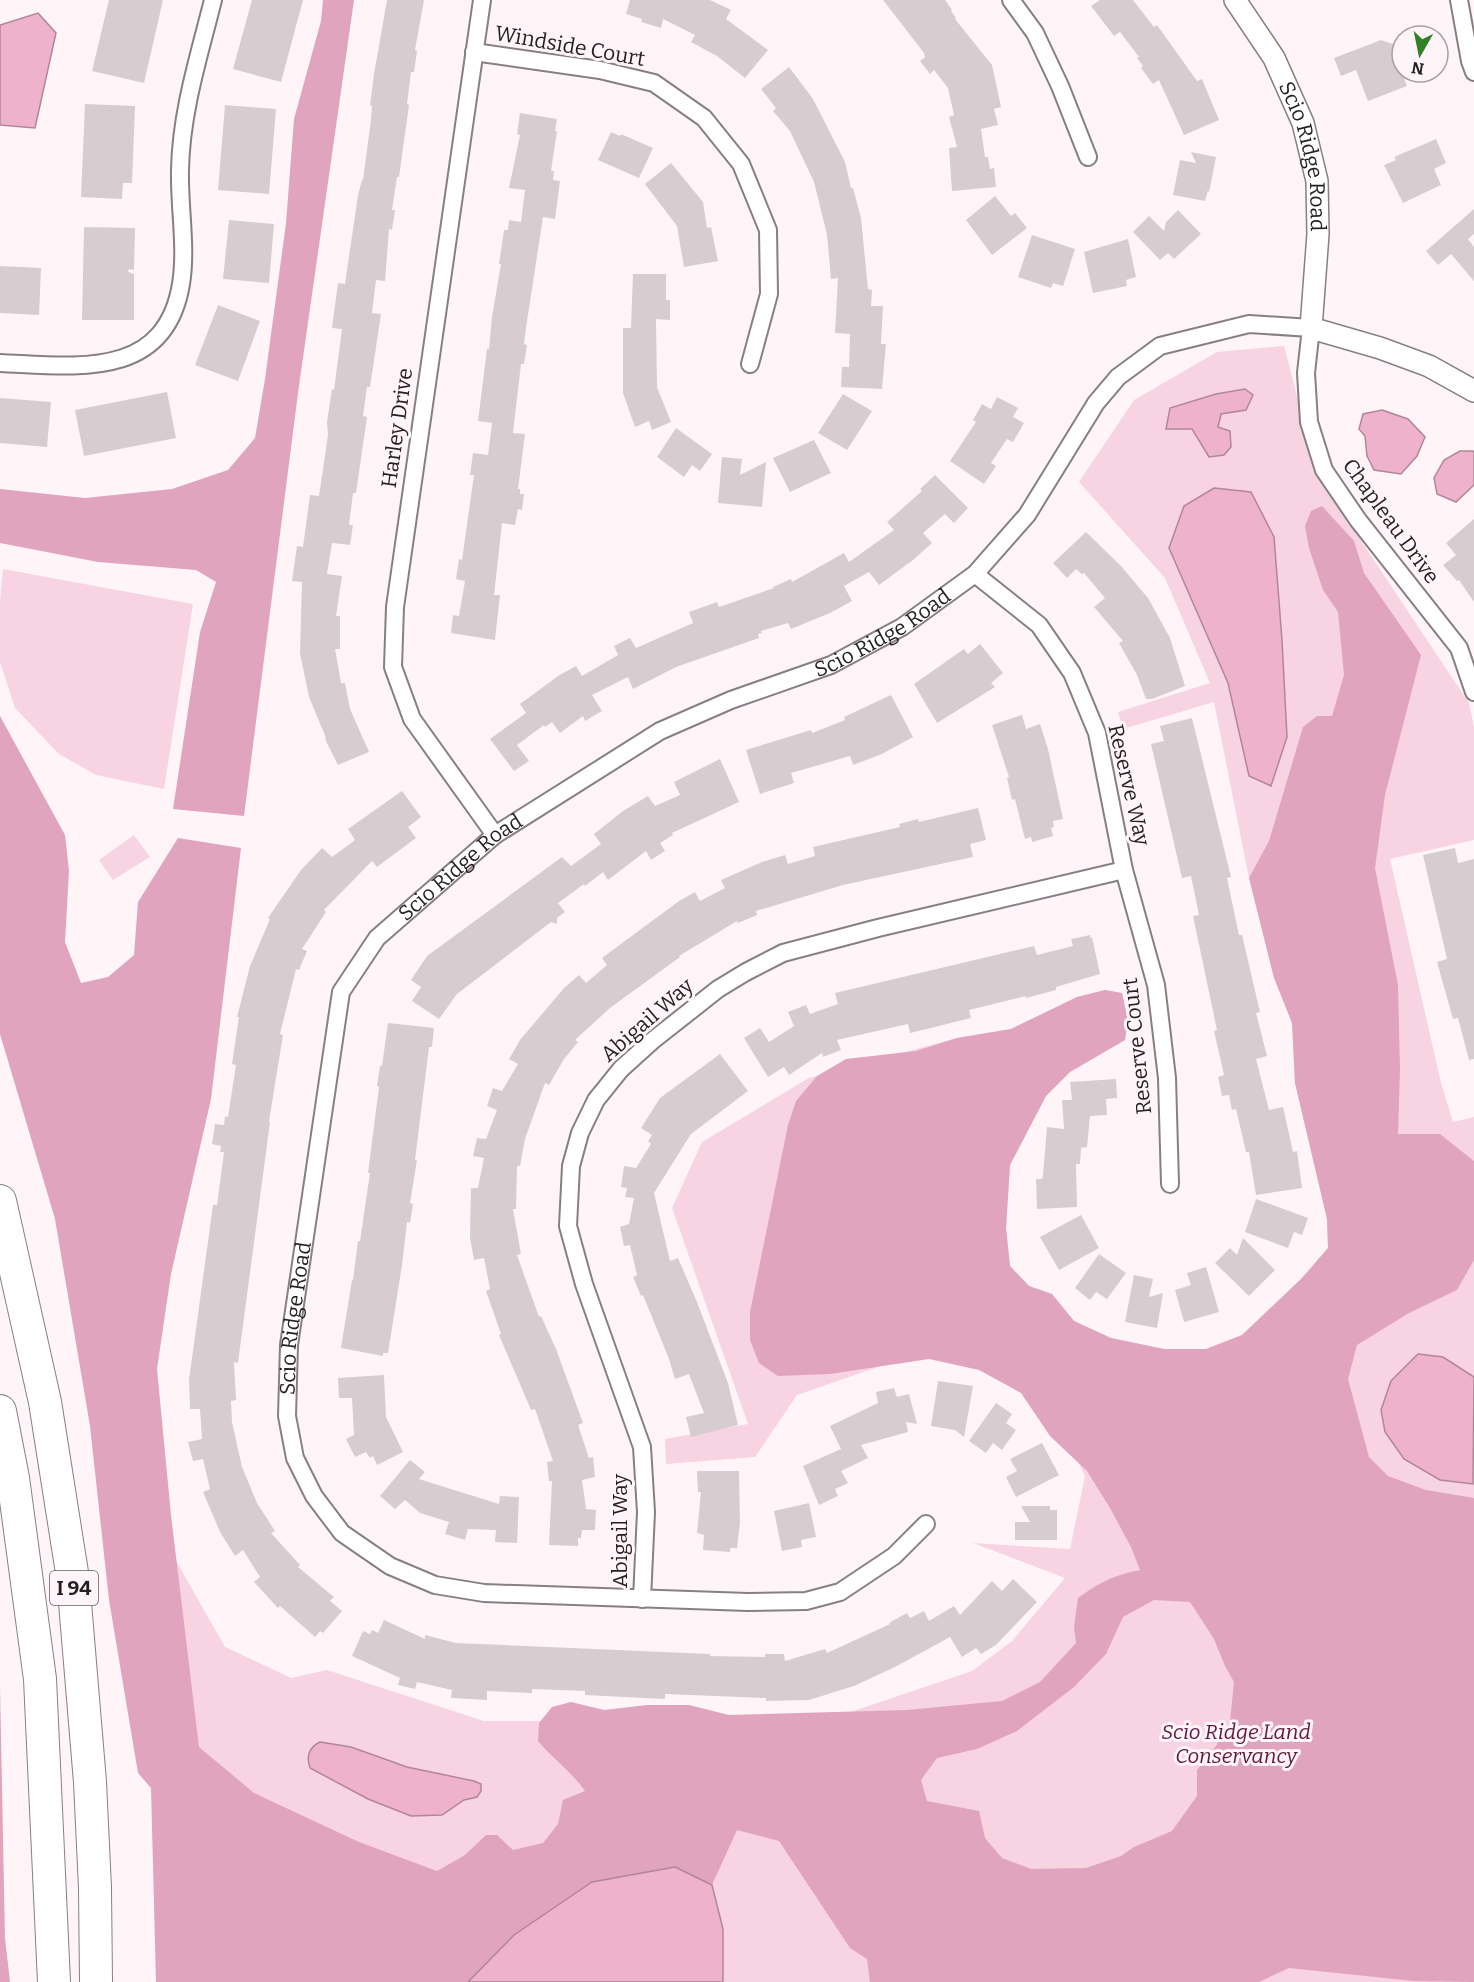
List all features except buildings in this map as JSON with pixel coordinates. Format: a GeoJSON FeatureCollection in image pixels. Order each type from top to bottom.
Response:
{"type":"FeatureCollection","features":[{"type":"Feature","properties":{"kind":"highway","name":"I 94"},"geometry":{"type":"LineString","coordinates":[[0,1201],[45,1402],[73,1579],[90,1782],[95,1888],[96,1982]]}},
{"type":"Feature","properties":{"kind":"highway","name":"I 94"},"geometry":{"type":"LineString","coordinates":[[0,1411],[13,1478],[40,1679],[54,1982]]}},
{"type":"Feature","properties":{"kind":"street"},"geometry":{"type":"LineString","coordinates":[[0,363],[79,366],[107,364],[135,353],[158,337],[172,315],[181,284],[182,136],[188,101],[213,0]]}},
{"type":"Feature","properties":{"kind":"street","name":"Harley Drive"},"geometry":{"type":"LineString","coordinates":[[482,0],[394,607],[393,667],[412,718],[495,835]]}},
{"type":"Feature","properties":{"kind":"street"},"geometry":{"type":"LineString","coordinates":[[1011,0],[1035,33],[1060,86],[1088,157]]}},
{"type":"Feature","properties":{"kind":"street","name":"Scio Ridge Road"},"geometry":{"type":"LineString","coordinates":[[1235,0],[1274,58],[1304,123],[1317,181],[1318,234],[1311,328]]}},
{"type":"Feature","properties":{"kind":"street"},"geometry":{"type":"LineString","coordinates":[[1459,0],[1474,72]]}},
{"type":"Feature","properties":{"kind":"street","name":"Windside Court"},"geometry":{"type":"LineString","coordinates":[[474,52],[600,70],[654,83],[704,118],[741,164],[768,230],[769,294],[750,364]]}},
{"type":"Feature","properties":{"kind":"street","name":"Scio Ridge Road"},"geometry":{"type":"LineString","coordinates":[[926,1524],[894,1556],[840,1592],[806,1601],[747,1602],[484,1593],[435,1585],[390,1566],[342,1533],[314,1496],[295,1458],[287,1416],[289,1345],[341,992],[377,938],[495,835],[660,731],[731,700],[831,665],[902,627],[975,574],[1027,515],[1096,403],[1118,377],[1160,346],[1249,324],[1311,328],[1380,348],[1429,366],[1474,391]]}},
{"type":"Feature","properties":{"kind":"street","name":"Chapleau Drive"},"geometry":{"type":"LineString","coordinates":[[1311,328],[1306,373],[1309,422],[1324,470],[1358,520],[1460,648],[1474,692]]}},
{"type":"Feature","properties":{"kind":"street","name":"Reserve Way"},"geometry":{"type":"LineString","coordinates":[[975,574],[1039,625],[1072,673],[1097,733],[1124,870]]}},
{"type":"Feature","properties":{"kind":"street","name":"Reserve Court"},"geometry":{"type":"LineString","coordinates":[[1124,870],[1156,985],[1167,1078],[1170,1184]]}},
{"type":"Feature","properties":{"kind":"street","name":"Abigail Way"},"geometry":{"type":"LineString","coordinates":[[642,1599],[646,1512],[642,1447],[584,1284],[568,1226],[571,1166],[580,1133],[596,1100],[621,1069],[636,1055],[718,989],[783,953],[878,928],[1124,870]]}},
{"type":"Feature","properties":{"kind":"green space"},"geometry":{"type":"Polygon","coordinates":[[[323,0],[354,0],[298,393],[244,816],[173,809],[200,632],[216,582],[196,570],[98,562],[0,543],[0,489],[85,498],[172,489],[228,470],[255,438],[286,223],[294,119],[321,21],[323,0]]]}},
{"type":"Feature","properties":{"kind":"green space","name":"Scio Ridge Land Conservancy"},"geometry":{"type":"Polygon","coordinates":[[[1284,346],[1318,476],[1469,703],[1474,727],[1474,840],[1390,859],[1441,1083],[1453,1122],[1474,1117],[1474,1982],[171,1982],[145,1506],[225,1647],[291,1678],[327,1670],[484,1721],[821,1722],[972,1671],[1012,1641],[1065,1578],[973,1543],[1070,1549],[1085,1476],[1054,1412],[991,1371],[913,1355],[797,1395],[755,1457],[666,1464],[665,1439],[748,1424],[672,1208],[702,1142],[809,1078],[957,1038],[1011,1029],[1077,997],[1105,990],[1122,993],[1128,1021],[1125,1040],[1070,1072],[1046,1096],[1010,1165],[1006,1228],[1010,1266],[1029,1286],[1052,1294],[1074,1321],[1111,1338],[1164,1349],[1206,1349],[1242,1335],[1302,1278],[1328,1248],[1327,1219],[1295,1083],[1292,1023],[1274,977],[1249,878],[1214,702],[1123,729],[1118,712],[1210,683],[1165,578],[1079,482],[1134,400],[1217,352],[1284,346]]]}},
{"type":"Feature","properties":{"kind":"green space","name":"Scio Ridge Land Conservancy"},"geometry":{"type":"Polygon","coordinates":[[[1322,506],[1354,541],[1364,573],[1421,655],[1385,795],[1375,868],[1398,985],[1400,1070],[1398,1134],[1440,1134],[1474,1161],[1474,1260],[1457,1290],[1409,1313],[1357,1345],[1348,1379],[1369,1457],[1388,1476],[1426,1490],[1474,1498],[1474,1982],[1413,1981],[1289,1968],[1259,1982],[870,1982],[867,1959],[850,1948],[779,1841],[737,1830],[712,1885],[675,1867],[514,1935],[468,1982],[156,1982],[151,1788],[138,1773],[109,1600],[90,1426],[55,1219],[0,1034],[0,716],[65,835],[69,871],[65,942],[81,983],[108,977],[134,955],[138,902],[178,838],[241,848],[211,1099],[171,1274],[157,1369],[171,1515],[199,1747],[254,1793],[359,1842],[437,1871],[465,1855],[486,1835],[497,1835],[513,1850],[543,1843],[558,1824],[563,1800],[585,1791],[538,1741],[539,1723],[552,1707],[571,1702],[604,1710],[647,1705],[689,1705],[729,1715],[907,1710],[1002,1701],[1040,1682],[1076,1643],[1074,1627],[1078,1598],[1107,1580],[1140,1570],[1131,1547],[1087,1471],[1050,1436],[1021,1393],[979,1370],[929,1359],[830,1374],[778,1376],[759,1363],[750,1340],[750,1312],[788,1125],[796,1101],[817,1076],[846,1059],[916,1051],[957,1038],[1011,1029],[1077,997],[1105,990],[1122,993],[1128,1021],[1125,1040],[1070,1072],[1046,1096],[1010,1165],[1006,1228],[1010,1266],[1029,1286],[1052,1294],[1074,1321],[1111,1338],[1164,1349],[1206,1349],[1242,1335],[1302,1278],[1328,1248],[1327,1219],[1295,1083],[1292,1023],[1274,978],[1249,878],[1269,841],[1303,727],[1317,716],[1332,716],[1344,675],[1338,612],[1323,590],[1309,548],[1305,526],[1311,511],[1322,506]],[[1154,1600],[1123,1617],[1106,1654],[1074,1687],[1017,1731],[977,1749],[937,1758],[921,1780],[927,1801],[979,1811],[985,1838],[1002,1858],[1031,1869],[1086,1868],[1121,1856],[1134,1847],[1172,1831],[1197,1796],[1197,1770],[1216,1746],[1230,1722],[1234,1682],[1214,1639],[1190,1602],[1154,1600]]]}},
{"type":"Feature","properties":{"kind":"green space"},"geometry":{"type":"Polygon","coordinates":[[[3,569],[193,604],[164,789],[96,775],[59,754],[15,708],[0,662],[0,601],[3,569]]]}},
{"type":"Feature","properties":{"kind":"green space"},"geometry":{"type":"Polygon","coordinates":[[[134,835],[150,857],[113,880],[99,860],[134,835]]]}},
{"type":"Feature","properties":{"kind":"green space"},"geometry":{"type":"Polygon","coordinates":[[[0,1686],[5,1938],[10,1982],[0,1982],[0,1686]]]}},
{"type":"Feature","properties":{"kind":"shaded area"},"geometry":{"type":"Polygon","coordinates":[[[38,13],[56,33],[35,128],[0,125],[0,25],[38,13]]]}},
{"type":"Feature","properties":{"kind":"shaded area"},"geometry":{"type":"Polygon","coordinates":[[[1245,389],[1253,395],[1246,410],[1221,414],[1218,427],[1230,431],[1231,447],[1224,455],[1209,457],[1192,429],[1166,429],[1170,408],[1216,394],[1245,389]]]}},
{"type":"Feature","properties":{"kind":"shaded area"},"geometry":{"type":"Polygon","coordinates":[[[1382,410],[1408,419],[1425,437],[1417,456],[1401,474],[1374,470],[1367,456],[1365,436],[1359,429],[1363,414],[1382,410]]]}},
{"type":"Feature","properties":{"kind":"shaded area"},"geometry":{"type":"Polygon","coordinates":[[[1460,451],[1473,451],[1474,453],[1474,485],[1456,502],[1437,494],[1434,478],[1444,460],[1460,451]]]}},
{"type":"Feature","properties":{"kind":"shaded area"},"geometry":{"type":"Polygon","coordinates":[[[1214,488],[1251,492],[1274,537],[1287,737],[1271,786],[1249,776],[1228,683],[1169,548],[1184,506],[1214,488]]]}},
{"type":"Feature","properties":{"kind":"shaded area"},"geometry":{"type":"Polygon","coordinates":[[[1418,1354],[1443,1357],[1474,1377],[1473,1484],[1440,1480],[1404,1459],[1385,1432],[1381,1410],[1391,1381],[1418,1354]]]}},
{"type":"Feature","properties":{"kind":"shaded area"},"geometry":{"type":"Polygon","coordinates":[[[320,1742],[351,1747],[407,1767],[474,1781],[481,1784],[481,1791],[477,1797],[464,1800],[442,1815],[411,1816],[368,1799],[310,1768],[309,1753],[320,1742]]]}},
{"type":"Feature","properties":{"kind":"shaded area"},"geometry":{"type":"Polygon","coordinates":[[[675,1867],[712,1885],[723,1929],[723,1982],[468,1982],[514,1935],[592,1882],[675,1867]]]}}]}
